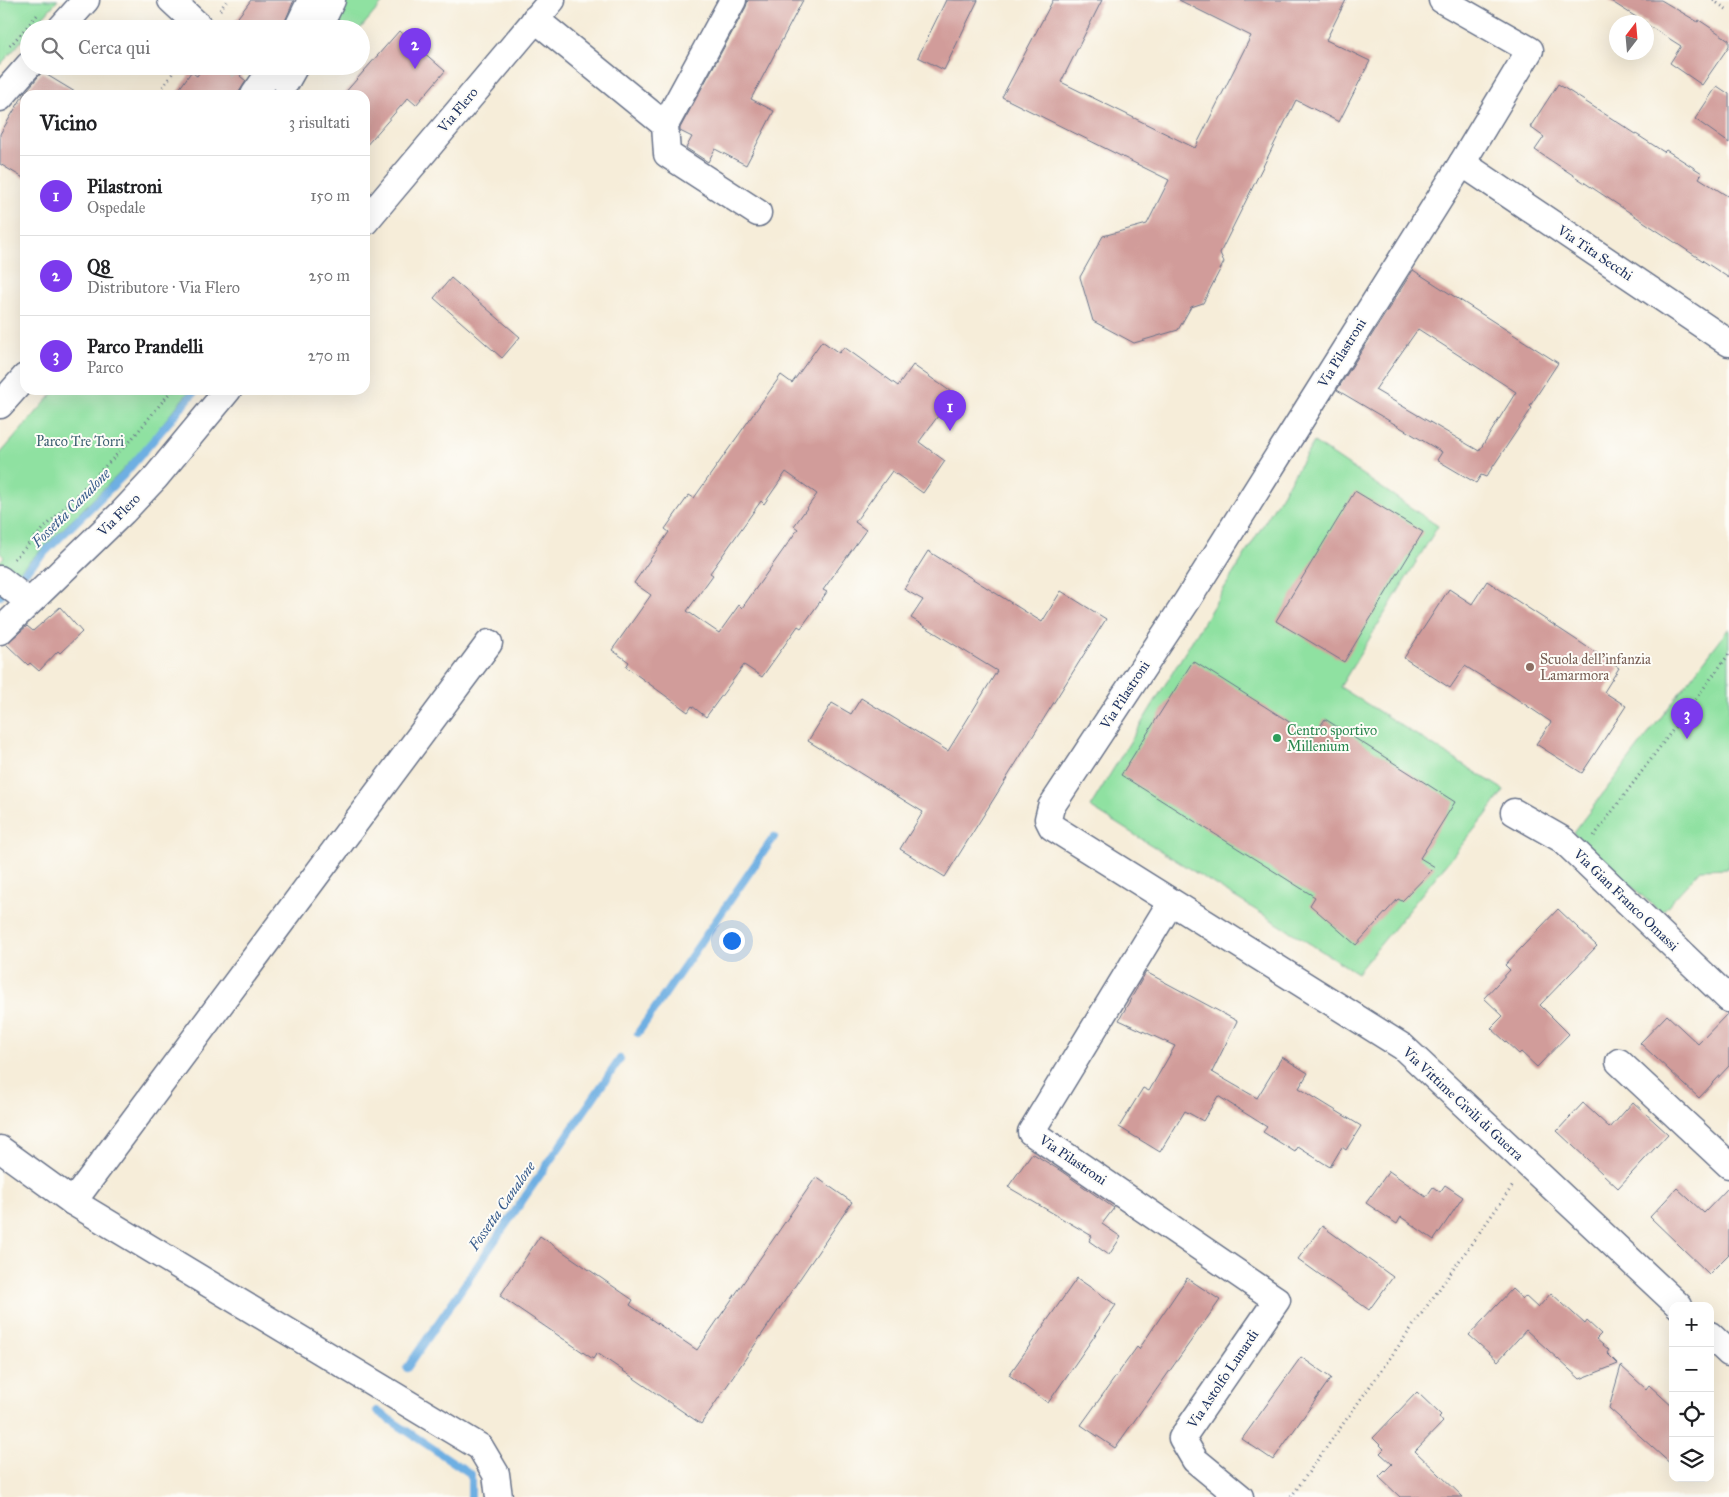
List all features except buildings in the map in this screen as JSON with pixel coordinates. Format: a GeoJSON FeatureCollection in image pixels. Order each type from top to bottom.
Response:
{"type":"FeatureCollection","features":[{"type":"Feature","properties":{"kind":"street"},"geometry":{"type":"LineString","coordinates":[[68,20],[86,0]]}},
{"type":"Feature","properties":{"kind":"street"},"geometry":{"type":"LineString","coordinates":[[170,0],[192,20]]}},
{"type":"Feature","properties":{"kind":"street"},"geometry":{"type":"LineString","coordinates":[[302,20],[311,0]]}},
{"type":"Feature","properties":{"kind":"street"},"geometry":{"type":"LineString","coordinates":[[322,20],[332,0]]}},
{"type":"Feature","properties":{"kind":"street"},"geometry":{"type":"LineString","coordinates":[[733,0],[665,125],[667,154],[758,212]]}},
{"type":"Feature","properties":{"kind":"street","name":"Via Pilastroni"},"geometry":{"type":"LineString","coordinates":[[1278,1300],[1031,1132],[1171,902],[1052,827],[1048,819],[1051,807],[1187,601],[1462,163],[1530,50],[1442,0]]}},
{"type":"Feature","properties":{"kind":"street"},"geometry":{"type":"LineString","coordinates":[[544,9],[665,125]]}},
{"type":"Feature","properties":{"kind":"street","name":"Via Flero"},"geometry":{"type":"LineString","coordinates":[[370,216],[544,9]]}},
{"type":"Feature","properties":{"kind":"street"},"geometry":{"type":"LineString","coordinates":[[0,98],[20,75]]}},
{"type":"Feature","properties":{"kind":"street"},"geometry":{"type":"LineString","coordinates":[[249,88],[277,75]]}},
{"type":"Feature","properties":{"kind":"street","name":"Via Tita Secchi"},"geometry":{"type":"LineString","coordinates":[[1462,163],[1729,343]]}},
{"type":"Feature","properties":{"kind":"street"},"geometry":{"type":"LineString","coordinates":[[0,405],[20,383]]}},
{"type":"Feature","properties":{"kind":"street","name":"Via Flero"},"geometry":{"type":"LineString","coordinates":[[0,631],[130,505],[156,477],[224,395]]}},
{"type":"Feature","properties":{"kind":"street"},"geometry":{"type":"LineString","coordinates":[[7,569],[29,602]]}},
{"type":"Feature","properties":{"kind":"street"},"geometry":{"type":"LineString","coordinates":[[73,1202],[489,643]]}},
{"type":"Feature","properties":{"kind":"street","name":"Via Gian Franco Omassi"},"geometry":{"type":"LineString","coordinates":[[1514,812],[1562,840],[1729,999]]}},
{"type":"Feature","properties":{"kind":"street","name":"Via Vittime Civili di Guerra"},"geometry":{"type":"LineString","coordinates":[[1171,902],[1403,1047],[1675,1302]]}},
{"type":"Feature","properties":{"kind":"street"},"geometry":{"type":"LineString","coordinates":[[1619,1062],[1729,1165]]}},
{"type":"Feature","properties":{"kind":"street"},"geometry":{"type":"LineString","coordinates":[[0,1149],[73,1202],[480,1447],[496,1474],[499,1497]]}},
{"type":"Feature","properties":{"kind":"street","name":"Via Astolfo Lunardi"},"geometry":{"type":"LineString","coordinates":[[1240,1497],[1195,1460],[1182,1438],[1278,1300]]}},
{"type":"Feature","properties":{"kind":"street"},"geometry":{"type":"LineString","coordinates":[[1714,1339],[1729,1353]]}},
{"type":"Feature","properties":{"kind":"path"},"geometry":{"type":"LineString","coordinates":[[1713,0],[1729,11]]}},
{"type":"Feature","properties":{"kind":"path"},"geometry":{"type":"LineString","coordinates":[[33,20],[44,7]]}},
{"type":"Feature","properties":{"kind":"path"},"geometry":{"type":"LineString","coordinates":[[6,50],[20,34]]}},
{"type":"Feature","properties":{"kind":"path"},"geometry":{"type":"LineString","coordinates":[[161,90],[171,75]]}},
{"type":"Feature","properties":{"kind":"path"},"geometry":{"type":"LineString","coordinates":[[7,569],[131,440],[168,395]]}},
{"type":"Feature","properties":{"kind":"path"},"geometry":{"type":"LineString","coordinates":[[1579,856],[1729,654]]}},
{"type":"Feature","properties":{"kind":"path"},"geometry":{"type":"LineString","coordinates":[[1291,1497],[1528,1164]]}},
{"type":"Feature","properties":{"kind":"green space"},"geometry":{"type":"Polygon","coordinates":[[[0,0],[58,0],[40,20],[20,20],[20,43],[0,65],[0,0]]]}},
{"type":"Feature","properties":{"kind":"green space"},"geometry":{"type":"Polygon","coordinates":[[[341,0],[385,0],[368,20],[337,20],[341,0]]]}},
{"type":"Feature","properties":{"kind":"green space","name":"Parco Tre Torri"},"geometry":{"type":"Polygon","coordinates":[[[52,395],[186,395],[119,474],[0,590],[0,561],[4,557],[0,553],[0,454],[52,395]]]}},
{"type":"Feature","properties":{"kind":"green space","name":"Centro sportivo Millenium"},"geometry":{"type":"Polygon","coordinates":[[[1314,442],[1438,526],[1340,687],[1504,790],[1487,814],[1357,973],[1090,807],[1314,442]]]}},
{"type":"Feature","properties":{"kind":"green space"},"geometry":{"type":"Polygon","coordinates":[[[1729,628],[1729,868],[1701,869],[1661,913],[1573,833],[1729,628]]]}},
{"type":"Feature","properties":{"kind":"waterway","name":"Fossetta Canalone"},"geometry":{"type":"LineString","coordinates":[[0,596],[123,476],[192,395]]}},
{"type":"Feature","properties":{"kind":"waterway","name":"Fossetta Canalone"},"geometry":{"type":"LineString","coordinates":[[638,1033],[774,837]]}},
{"type":"Feature","properties":{"kind":"waterway","name":"Fossetta Canalone"},"geometry":{"type":"LineString","coordinates":[[407,1368],[620,1059]]}},
{"type":"Feature","properties":{"kind":"waterway","name":"Fossetta Canalone"},"geometry":{"type":"LineString","coordinates":[[377,1411],[471,1474],[471,1497]]}},
{"type":"Feature","properties":{"kind":"place","name":"Q8"},"geometry":{"type":"Point","coordinates":[415,69]}},
{"type":"Feature","properties":{"kind":"place","name":"Pilastroni"},"geometry":{"type":"Point","coordinates":[950,431]}},
{"type":"Feature","properties":{"kind":"place","name":"Scuola dell'infanzia Lamarmora"},"geometry":{"type":"Point","coordinates":[1530,667]}},
{"type":"Feature","properties":{"kind":"place","name":"Centro sportivo Millenium"},"geometry":{"type":"Point","coordinates":[1277,738]}},
{"type":"Feature","properties":{"kind":"place","name":"Parco Prandelli"},"geometry":{"type":"Point","coordinates":[1687,739]}}]}
